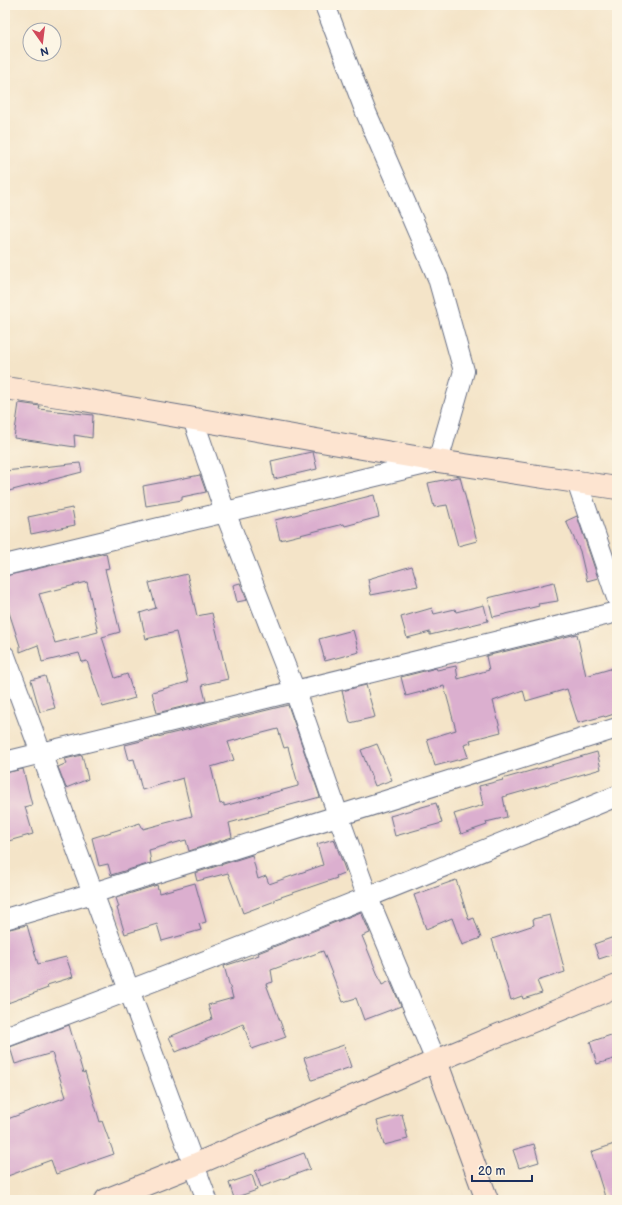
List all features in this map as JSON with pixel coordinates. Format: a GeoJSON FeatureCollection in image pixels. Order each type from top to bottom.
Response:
{"type":"FeatureCollection","features":[{"type":"Feature","properties":{"kind":"street"},"geometry":{"type":"LineString","coordinates":[[325,5],[365,110],[438,278],[464,371],[438,461]]}},
{"type":"Feature","properties":{"kind":"street"},"geometry":{"type":"LineString","coordinates":[[5,388],[72,398],[438,461],[617,488]]}},
{"type":"Feature","properties":{"kind":"street"},"geometry":{"type":"LineString","coordinates":[[193,419],[225,512],[295,691],[368,898],[436,1061],[486,1200]]}},
{"type":"Feature","properties":{"kind":"street"},"geometry":{"type":"LineString","coordinates":[[5,565],[438,461]]}},
{"type":"Feature","properties":{"kind":"street"},"geometry":{"type":"LineString","coordinates":[[577,482],[617,598]]}},
{"type":"Feature","properties":{"kind":"street"},"geometry":{"type":"LineString","coordinates":[[5,762],[617,612]]}},
{"type":"Feature","properties":{"kind":"street"},"geometry":{"type":"LineString","coordinates":[[5,656],[206,1200]]}},
{"type":"Feature","properties":{"kind":"street"},"geometry":{"type":"LineString","coordinates":[[5,919],[93,893],[617,728]]}},
{"type":"Feature","properties":{"kind":"street"},"geometry":{"type":"LineString","coordinates":[[5,1037],[129,991],[368,898],[617,796]]}},
{"type":"Feature","properties":{"kind":"street"},"geometry":{"type":"LineString","coordinates":[[106,1200],[194,1165],[436,1061],[617,986]]}},
{"type":"Feature","properties":{"kind":"building"},"geometry":{"type":"Polygon","coordinates":[[[19,403],[40,406],[39,409],[93,415],[92,438],[74,435],[75,447],[14,438],[19,403]]]}},
{"type":"Feature","properties":{"kind":"building"},"geometry":{"type":"Polygon","coordinates":[[[313,452],[317,469],[274,479],[271,461],[313,452]]]}},
{"type":"Feature","properties":{"kind":"building"},"geometry":{"type":"Polygon","coordinates":[[[80,463],[82,472],[5,492],[5,471],[80,463]]]}},
{"type":"Feature","properties":{"kind":"building"},"geometry":{"type":"Polygon","coordinates":[[[200,475],[206,492],[182,497],[182,500],[146,506],[143,486],[200,475]]]}},
{"type":"Feature","properties":{"kind":"building"},"geometry":{"type":"Polygon","coordinates":[[[460,477],[477,541],[458,546],[447,505],[434,507],[428,483],[460,477]]]}},
{"type":"Feature","properties":{"kind":"building"},"geometry":{"type":"Polygon","coordinates":[[[374,495],[379,517],[280,540],[275,520],[374,495]]]}},
{"type":"Feature","properties":{"kind":"building"},"geometry":{"type":"Polygon","coordinates":[[[72,508],[75,525],[31,534],[28,517],[72,508]]]}},
{"type":"Feature","properties":{"kind":"building"},"geometry":{"type":"Polygon","coordinates":[[[577,516],[598,578],[587,581],[580,551],[566,521],[577,516]]]}},
{"type":"Feature","properties":{"kind":"building"},"geometry":{"type":"Polygon","coordinates":[[[106,553],[109,568],[105,569],[120,632],[102,637],[115,678],[127,674],[135,698],[103,707],[87,661],[82,662],[79,653],[42,662],[38,645],[20,652],[20,646],[5,600],[5,576],[106,553]],[[87,582],[39,594],[55,643],[98,632],[87,582]]]}},
{"type":"Feature","properties":{"kind":"building"},"geometry":{"type":"Polygon","coordinates":[[[412,566],[418,586],[371,595],[368,579],[412,566]]]}},
{"type":"Feature","properties":{"kind":"building"},"geometry":{"type":"Polygon","coordinates":[[[187,574],[197,616],[212,613],[228,679],[202,685],[206,701],[157,713],[152,692],[188,682],[176,632],[146,639],[140,613],[156,608],[149,583],[187,574]]]}},
{"type":"Feature","properties":{"kind":"building"},"geometry":{"type":"Polygon","coordinates":[[[554,582],[558,601],[538,604],[539,606],[493,617],[488,598],[554,582]]]}},
{"type":"Feature","properties":{"kind":"building"},"geometry":{"type":"Polygon","coordinates":[[[240,583],[247,600],[237,602],[233,585],[240,583]]]}},
{"type":"Feature","properties":{"kind":"building"},"geometry":{"type":"Polygon","coordinates":[[[484,605],[488,621],[430,635],[430,632],[407,638],[401,617],[432,608],[434,614],[455,609],[456,612],[484,605]]]}},
{"type":"Feature","properties":{"kind":"building"},"geometry":{"type":"Polygon","coordinates":[[[353,630],[359,652],[325,661],[319,639],[353,630]]]}},
{"type":"Feature","properties":{"kind":"building"},"geometry":{"type":"Polygon","coordinates":[[[577,634],[586,676],[617,667],[617,713],[578,723],[567,689],[526,701],[523,690],[493,701],[501,732],[470,740],[471,743],[464,745],[468,757],[435,766],[427,739],[456,730],[444,686],[406,696],[401,677],[436,668],[437,670],[456,666],[458,679],[489,670],[486,656],[577,634]]]}},
{"type":"Feature","properties":{"kind":"building"},"geometry":{"type":"Polygon","coordinates":[[[45,676],[55,708],[40,712],[31,680],[45,676]]]}},
{"type":"Feature","properties":{"kind":"building"},"geometry":{"type":"Polygon","coordinates":[[[366,685],[375,717],[350,723],[342,691],[366,685]]]}},
{"type":"Feature","properties":{"kind":"building"},"geometry":{"type":"Polygon","coordinates":[[[288,705],[320,797],[229,823],[232,837],[189,851],[186,840],[149,850],[151,863],[111,875],[108,864],[99,866],[92,838],[140,823],[143,829],[192,816],[183,778],[142,790],[134,759],[129,760],[125,745],[288,705]],[[278,729],[228,742],[234,760],[211,767],[220,804],[224,803],[224,806],[298,786],[288,747],[284,748],[278,729]]]}},
{"type":"Feature","properties":{"kind":"building"},"geometry":{"type":"Polygon","coordinates":[[[377,744],[392,780],[375,786],[361,750],[377,744]]]}},
{"type":"Feature","properties":{"kind":"building"},"geometry":{"type":"Polygon","coordinates":[[[597,752],[601,769],[503,797],[507,817],[486,822],[487,825],[461,834],[454,814],[483,805],[479,786],[597,752]]]}},
{"type":"Feature","properties":{"kind":"building"},"geometry":{"type":"Polygon","coordinates":[[[82,755],[88,779],[66,788],[58,767],[67,763],[65,759],[82,755]]]}},
{"type":"Feature","properties":{"kind":"building"},"geometry":{"type":"Polygon","coordinates":[[[23,769],[32,805],[25,807],[33,834],[5,842],[5,773],[23,769]]]}},
{"type":"Feature","properties":{"kind":"building"},"geometry":{"type":"Polygon","coordinates":[[[436,803],[442,823],[395,836],[390,816],[436,803]]]}},
{"type":"Feature","properties":{"kind":"building"},"geometry":{"type":"Polygon","coordinates":[[[334,839],[346,872],[336,876],[337,878],[275,899],[275,901],[243,913],[228,873],[197,881],[195,873],[252,855],[258,879],[266,876],[269,884],[323,865],[317,844],[334,839]]]}},
{"type":"Feature","properties":{"kind":"building"},"geometry":{"type":"Polygon","coordinates":[[[456,880],[469,920],[474,918],[481,938],[462,945],[452,918],[426,929],[414,895],[456,880]]]}},
{"type":"Feature","properties":{"kind":"building"},"geometry":{"type":"Polygon","coordinates":[[[195,883],[206,922],[199,924],[201,930],[162,941],[157,924],[125,934],[117,908],[119,907],[116,898],[157,885],[159,893],[195,883]]]}},
{"type":"Feature","properties":{"kind":"building"},"geometry":{"type":"Polygon","coordinates":[[[361,912],[370,933],[362,936],[382,985],[390,981],[401,1006],[364,1020],[356,998],[343,1002],[323,951],[271,970],[273,982],[266,984],[286,1037],[252,1049],[243,1024],[176,1052],[169,1037],[212,1019],[208,1005],[233,998],[224,966],[259,955],[258,953],[361,912]]]}},
{"type":"Feature","properties":{"kind":"building"},"geometry":{"type":"Polygon","coordinates":[[[550,915],[565,972],[537,981],[542,993],[523,999],[522,996],[511,1000],[492,939],[534,925],[533,919],[550,915]]]}},
{"type":"Feature","properties":{"kind":"building"},"geometry":{"type":"Polygon","coordinates":[[[27,925],[38,964],[66,957],[73,977],[47,985],[48,988],[5,1004],[5,930],[27,925]]]}},
{"type":"Feature","properties":{"kind":"building"},"geometry":{"type":"Polygon","coordinates":[[[617,936],[617,953],[599,959],[594,944],[617,936]]]}},
{"type":"Feature","properties":{"kind":"building"},"geometry":{"type":"Polygon","coordinates":[[[69,1025],[83,1073],[85,1072],[100,1122],[102,1121],[114,1154],[56,1174],[51,1160],[5,1177],[5,1120],[66,1097],[52,1053],[15,1064],[10,1047],[69,1025]]]}},
{"type":"Feature","properties":{"kind":"building"},"geometry":{"type":"Polygon","coordinates":[[[617,1033],[617,1058],[597,1064],[590,1042],[617,1033]]]}},
{"type":"Feature","properties":{"kind":"building"},"geometry":{"type":"Polygon","coordinates":[[[344,1045],[351,1067],[312,1080],[304,1058],[344,1045]]]}},
{"type":"Feature","properties":{"kind":"building"},"geometry":{"type":"Polygon","coordinates":[[[402,1114],[408,1139],[384,1145],[377,1121],[402,1114]]]}},
{"type":"Feature","properties":{"kind":"building"},"geometry":{"type":"Polygon","coordinates":[[[617,1143],[617,1200],[606,1200],[591,1152],[617,1143]]]}},
{"type":"Feature","properties":{"kind":"building"},"geometry":{"type":"Polygon","coordinates":[[[534,1144],[539,1162],[519,1168],[513,1150],[534,1144]]]}},
{"type":"Feature","properties":{"kind":"building"},"geometry":{"type":"Polygon","coordinates":[[[304,1153],[310,1169],[261,1187],[255,1171],[304,1153]]]}},
{"type":"Feature","properties":{"kind":"building"},"geometry":{"type":"Polygon","coordinates":[[[252,1175],[257,1190],[234,1198],[229,1183],[252,1175]]]}}]}
